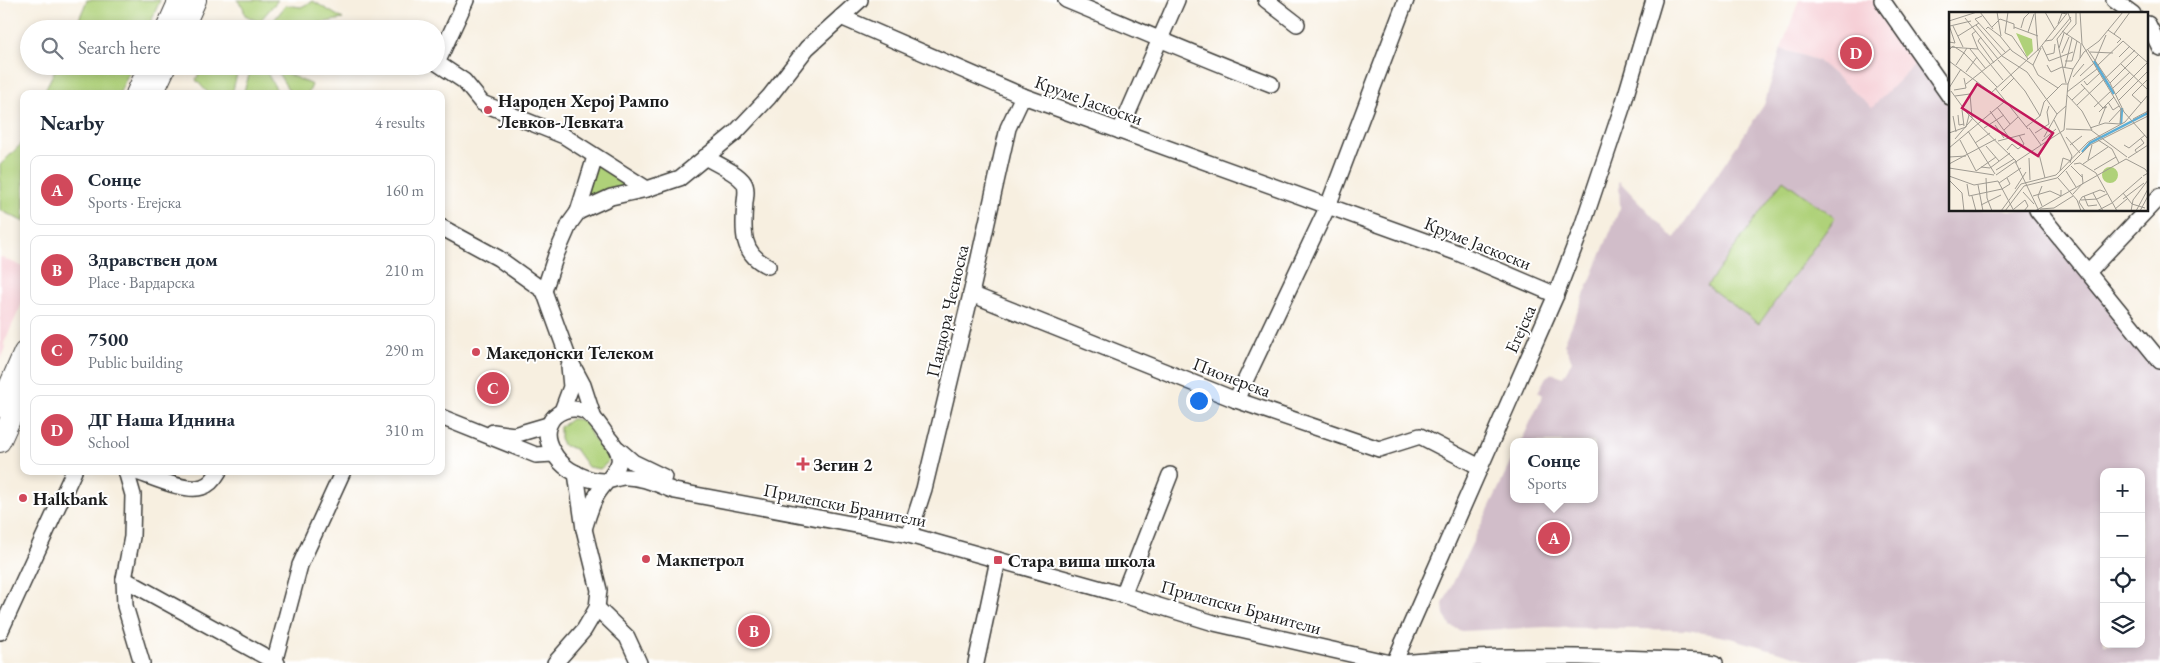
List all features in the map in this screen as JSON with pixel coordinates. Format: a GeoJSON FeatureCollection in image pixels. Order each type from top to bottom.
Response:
{"type":"FeatureCollection","features":[{"type":"Feature","properties":{"kind":"main road"},"geometry":{"type":"LineString","coordinates":[[170,20],[179,0]]}},
{"type":"Feature","properties":{"kind":"main road"},"geometry":{"type":"LineString","coordinates":[[187,20],[196,0]]}},
{"type":"Feature","properties":{"kind":"main road"},"geometry":{"type":"LineString","coordinates":[[138,90],[145,75]]}},
{"type":"Feature","properties":{"kind":"main road"},"geometry":{"type":"LineString","coordinates":[[155,90],[162,75]]}},
{"type":"Feature","properties":{"kind":"main road"},"geometry":{"type":"LineString","coordinates":[[0,407],[20,361]]}},
{"type":"Feature","properties":{"kind":"main road"},"geometry":{"type":"LineString","coordinates":[[0,442],[20,398]]}},
{"type":"Feature","properties":{"kind":"street"},"geometry":{"type":"LineString","coordinates":[[445,45],[466,0]]}},
{"type":"Feature","properties":{"kind":"street"},"geometry":{"type":"LineString","coordinates":[[578,212],[611,197],[647,189],[680,178],[735,133],[769,97],[807,48],[860,0]]}},
{"type":"Feature","properties":{"kind":"street"},"geometry":{"type":"LineString","coordinates":[[1066,0],[1160,38],[1191,54],[1271,84]]}},
{"type":"Feature","properties":{"kind":"street"},"geometry":{"type":"LineString","coordinates":[[1120,131],[1177,0]]}},
{"type":"Feature","properties":{"kind":"street"},"geometry":{"type":"LineString","coordinates":[[1266,0],[1297,24]]}},
{"type":"Feature","properties":{"kind":"street"},"geometry":{"type":"LineString","coordinates":[[1236,400],[1328,206],[1406,0]]}},
{"type":"Feature","properties":{"kind":"street","name":"Егејска"},"geometry":{"type":"LineString","coordinates":[[1394,663],[1556,295],[1582,227],[1623,105],[1654,0]]}},
{"type":"Feature","properties":{"kind":"street"},"geometry":{"type":"LineString","coordinates":[[1882,0],[1949,96]]}},
{"type":"Feature","properties":{"kind":"street"},"geometry":{"type":"LineString","coordinates":[[2114,0],[2130,12]]}},
{"type":"Feature","properties":{"kind":"street","name":"Круме Јаскоски"},"geometry":{"type":"LineString","coordinates":[[841,17],[1023,96],[1458,253],[1556,295]]}},
{"type":"Feature","properties":{"kind":"street"},"geometry":{"type":"LineString","coordinates":[[2151,26],[2160,48]]}},
{"type":"Feature","properties":{"kind":"street"},"geometry":{"type":"LineString","coordinates":[[445,68],[464,81],[482,103],[564,136],[647,189]]}},
{"type":"Feature","properties":{"kind":"street","name":"Пандора Чесноска"},"geometry":{"type":"LineString","coordinates":[[909,535],[924,489],[971,294],[1008,128],[1023,96]]}},
{"type":"Feature","properties":{"kind":"street"},"geometry":{"type":"LineString","coordinates":[[544,291],[556,255],[570,223],[578,212],[595,157]]}},
{"type":"Feature","properties":{"kind":"street"},"geometry":{"type":"LineString","coordinates":[[705,157],[739,177],[745,183],[743,228],[748,247],[756,261],[768,266]]}},
{"type":"Feature","properties":{"kind":"street"},"geometry":{"type":"LineString","coordinates":[[2148,209],[2160,196]]}},
{"type":"Feature","properties":{"kind":"street"},"geometry":{"type":"LineString","coordinates":[[2038,211],[2089,271],[2160,361]]}},
{"type":"Feature","properties":{"kind":"street"},"geometry":{"type":"LineString","coordinates":[[2089,271],[2146,211]]}},
{"type":"Feature","properties":{"kind":"street"},"geometry":{"type":"LineString","coordinates":[[445,229],[498,258],[544,291],[568,357],[583,385],[594,418]]}},
{"type":"Feature","properties":{"kind":"street","name":"Пионерска"},"geometry":{"type":"LineString","coordinates":[[971,294],[1236,400],[1379,449],[1420,436],[1480,467]]}},
{"type":"Feature","properties":{"kind":"street"},"geometry":{"type":"LineString","coordinates":[[562,412],[571,387],[568,357]]}},
{"type":"Feature","properties":{"kind":"street"},"geometry":{"type":"LineString","coordinates":[[477,430],[514,435],[548,425],[554,417],[572,408],[584,411],[594,418],[618,449],[619,462],[613,474],[605,481],[591,506],[584,528]]}},
{"type":"Feature","properties":{"kind":"street"},"geometry":{"type":"LineString","coordinates":[[445,418],[536,455],[554,454]]}},
{"type":"Feature","properties":{"kind":"street"},"geometry":{"type":"LineString","coordinates":[[548,425],[548,437],[554,454],[568,469],[592,480],[605,481]]}},
{"type":"Feature","properties":{"kind":"street","name":"Прилепски Бранители"},"geometry":{"type":"LineString","coordinates":[[618,449],[633,462],[650,472],[714,498]]}},
{"type":"Feature","properties":{"kind":"street"},"geometry":{"type":"LineString","coordinates":[[555,663],[584,630],[597,608],[599,590],[584,528],[576,473]]}},
{"type":"Feature","properties":{"kind":"street"},"geometry":{"type":"LineString","coordinates":[[0,632],[73,475]]}},
{"type":"Feature","properties":{"kind":"street"},"geometry":{"type":"LineString","coordinates":[[127,475],[134,495],[132,537],[124,579],[125,606],[142,663]]}},
{"type":"Feature","properties":{"kind":"street"},"geometry":{"type":"LineString","coordinates":[[146,475],[188,489],[202,487],[214,480],[217,475]]}},
{"type":"Feature","properties":{"kind":"street"},"geometry":{"type":"LineString","coordinates":[[124,579],[275,662],[300,565],[341,475]]}},
{"type":"Feature","properties":{"kind":"street"},"geometry":{"type":"LineString","coordinates":[[1123,595],[1170,475]]}},
{"type":"Feature","properties":{"kind":"street","name":"Прилепски Бранители"},"geometry":{"type":"LineString","coordinates":[[605,481],[624,477],[647,480],[675,490],[909,535],[1123,595],[1214,623],[1390,663]]}},
{"type":"Feature","properties":{"kind":"street"},"geometry":{"type":"LineString","coordinates":[[976,663],[998,560]]}},
{"type":"Feature","properties":{"kind":"street"},"geometry":{"type":"LineString","coordinates":[[597,608],[628,637],[639,663]]}},
{"type":"Feature","properties":{"kind":"street"},"geometry":{"type":"LineString","coordinates":[[1401,663],[1430,660],[1584,657],[1715,663]]}},
{"type":"Feature","properties":{"kind":"shaded area"},"geometry":{"type":"Polygon","coordinates":[[[1799,0],[1882,0],[1922,57],[1872,108],[1817,60],[1781,49],[1799,0]]]}},
{"type":"Feature","properties":{"kind":"shaded area"},"geometry":{"type":"Polygon","coordinates":[[[1781,49],[1817,60],[1872,107],[1922,57],[1949,96],[1949,211],[2038,211],[2160,361],[2160,663],[1819,663],[1730,638],[1688,630],[1546,627],[1462,631],[1450,626],[1444,614],[1443,604],[1510,464],[1510,503],[1598,503],[1598,438],[1523,438],[1543,395],[1538,392],[1546,377],[1552,373],[1563,377],[1572,361],[1564,344],[1620,208],[1619,181],[1674,239],[1764,105],[1781,49]]]}},
{"type":"Feature","properties":{"kind":"shaded area"},"geometry":{"type":"Polygon","coordinates":[[[0,257],[20,265],[20,308],[4,343],[5,348],[0,359],[0,257]]]}},
{"type":"Feature","properties":{"kind":"green space"},"geometry":{"type":"Polygon","coordinates":[[[87,0],[160,0],[152,20],[79,20],[87,0]]]}},
{"type":"Feature","properties":{"kind":"green space"},"geometry":{"type":"Polygon","coordinates":[[[237,0],[278,0],[261,20],[255,20],[245,15],[243,7],[237,0]]]}},
{"type":"Feature","properties":{"kind":"green space"},"geometry":{"type":"Polygon","coordinates":[[[313,1],[343,19],[274,20],[286,5],[301,7],[313,1]]]}},
{"type":"Feature","properties":{"kind":"green space"},"geometry":{"type":"Polygon","coordinates":[[[52,75],[128,75],[121,90],[45,90],[52,75]]]}},
{"type":"Feature","properties":{"kind":"green space"},"geometry":{"type":"Polygon","coordinates":[[[198,75],[237,75],[233,90],[205,90],[196,80],[198,75]]]}},
{"type":"Feature","properties":{"kind":"green space"},"geometry":{"type":"Polygon","coordinates":[[[249,75],[268,75],[277,90],[244,90],[249,75]]]}},
{"type":"Feature","properties":{"kind":"green space"},"geometry":{"type":"Polygon","coordinates":[[[279,75],[290,75],[312,85],[310,90],[289,90],[279,75]]]}},
{"type":"Feature","properties":{"kind":"green space"},"geometry":{"type":"Polygon","coordinates":[[[20,145],[20,220],[0,210],[0,165],[20,145]]]}},
{"type":"Feature","properties":{"kind":"green space"},"geometry":{"type":"Polygon","coordinates":[[[595,157],[647,189],[578,212],[595,157]]]}},
{"type":"Feature","properties":{"kind":"green space"},"geometry":{"type":"Polygon","coordinates":[[[1783,180],[1835,218],[1759,324],[1707,286],[1783,180]]]}},
{"type":"Feature","properties":{"kind":"green space"},"geometry":{"type":"Polygon","coordinates":[[[571,419],[578,419],[586,424],[594,440],[608,453],[610,458],[600,469],[588,467],[575,449],[563,445],[560,438],[560,427],[571,419]]]}},
{"type":"Feature","properties":{"kind":"place","name":"ДГ Наша Иднина"},"geometry":{"type":"Point","coordinates":[1856,53]}},
{"type":"Feature","properties":{"kind":"place","name":"Народен Херој Рампо Левков-Левката"},"geometry":{"type":"Point","coordinates":[488,110]}},
{"type":"Feature","properties":{"kind":"place","name":"Македонски Телеком"},"geometry":{"type":"Point","coordinates":[476,352]}},
{"type":"Feature","properties":{"kind":"place","name":"7500"},"geometry":{"type":"Point","coordinates":[493,388]}},
{"type":"Feature","properties":{"kind":"place","name":"Зегин 2"},"geometry":{"type":"Point","coordinates":[803,464]}},
{"type":"Feature","properties":{"kind":"place","name":"Halkbank"},"geometry":{"type":"Point","coordinates":[23,498]}},
{"type":"Feature","properties":{"kind":"place","name":"Сонце"},"geometry":{"type":"Point","coordinates":[1554,538]}},
{"type":"Feature","properties":{"kind":"place","name":"Макпетрол"},"geometry":{"type":"Point","coordinates":[646,559]}},
{"type":"Feature","properties":{"kind":"place","name":"Стара виша школа"},"geometry":{"type":"Point","coordinates":[998,560]}},
{"type":"Feature","properties":{"kind":"place","name":"Здравствен дом"},"geometry":{"type":"Point","coordinates":[754,631]}}]}
